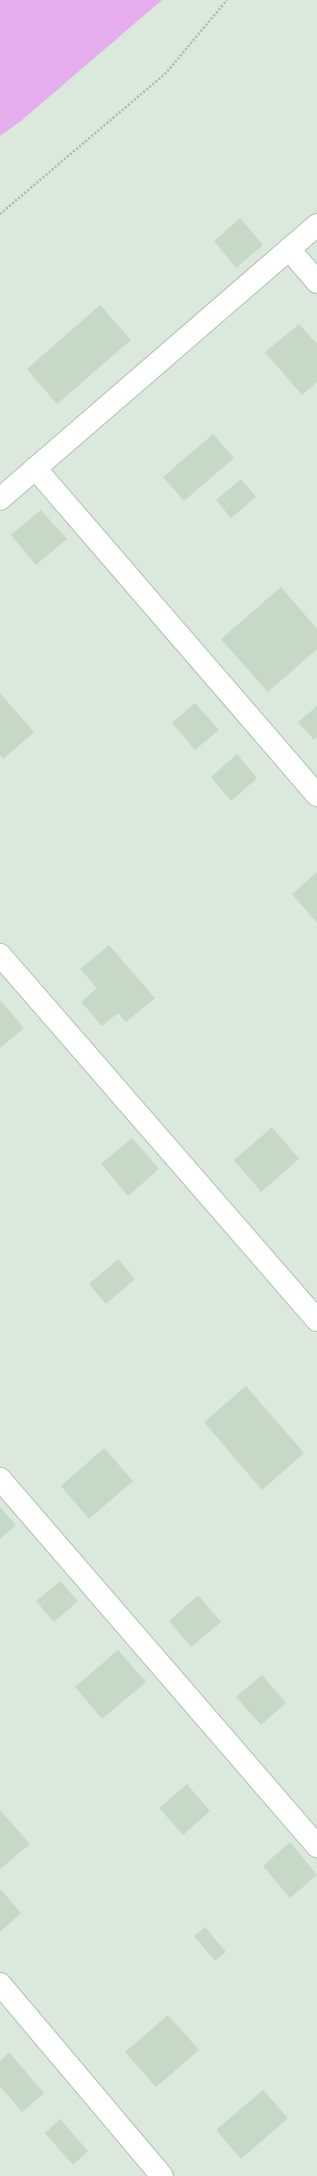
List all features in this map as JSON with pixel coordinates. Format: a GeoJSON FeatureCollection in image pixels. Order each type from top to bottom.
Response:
{"type":"FeatureCollection","features":[{"type":"Feature","properties":{"kind":"street"},"geometry":{"type":"LineString","coordinates":[[0,499],[317,225]]}},
{"type":"Feature","properties":{"kind":"street"},"geometry":{"type":"LineString","coordinates":[[288,249],[317,282]]}},
{"type":"Feature","properties":{"kind":"street"},"geometry":{"type":"LineString","coordinates":[[35,468],[317,795]]}},
{"type":"Feature","properties":{"kind":"street"},"geometry":{"type":"LineString","coordinates":[[0,955],[317,1320]]}},
{"type":"Feature","properties":{"kind":"street"},"geometry":{"type":"LineString","coordinates":[[0,1478],[317,1846]]}},
{"type":"Feature","properties":{"kind":"street"},"geometry":{"type":"LineString","coordinates":[[0,1984],[162,2176]]}},
{"type":"Feature","properties":{"kind":"path"},"geometry":{"type":"LineString","coordinates":[[0,214],[166,73],[227,0]]}},
{"type":"Feature","properties":{"kind":"shaded area"},"geometry":{"type":"Polygon","coordinates":[[[0,0],[317,0],[317,2176],[0,2176],[0,0]]]}},
{"type":"Feature","properties":{"kind":"shaded area"},"geometry":{"type":"Polygon","coordinates":[[[0,0],[162,0],[22,120],[0,136],[0,0]]]}},
{"type":"Feature","properties":{"kind":"building"},"geometry":{"type":"Polygon","coordinates":[[[240,218],[263,245],[236,268],[214,241],[240,218]]]}},
{"type":"Feature","properties":{"kind":"building"},"geometry":{"type":"Polygon","coordinates":[[[100,305],[131,340],[57,404],[27,369],[100,305]]]}},
{"type":"Feature","properties":{"kind":"building"},"geometry":{"type":"Polygon","coordinates":[[[299,324],[317,344],[317,382],[302,395],[265,352],[299,324]]]}},
{"type":"Feature","properties":{"kind":"building"},"geometry":{"type":"Polygon","coordinates":[[[213,434],[234,458],[184,501],[163,477],[213,434]]]}},
{"type":"Feature","properties":{"kind":"building"},"geometry":{"type":"Polygon","coordinates":[[[241,479],[256,497],[231,518],[216,500],[241,479]]]}},
{"type":"Feature","properties":{"kind":"building"},"geometry":{"type":"Polygon","coordinates":[[[41,510],[67,539],[36,565],[11,535],[41,510]]]}},
{"type":"Feature","properties":{"kind":"building"},"geometry":{"type":"Polygon","coordinates":[[[281,587],[317,629],[317,649],[268,692],[221,639],[281,587]]]}},
{"type":"Feature","properties":{"kind":"building"},"geometry":{"type":"Polygon","coordinates":[[[0,693],[34,732],[3,759],[0,755],[0,693]]]}},
{"type":"Feature","properties":{"kind":"building"},"geometry":{"type":"Polygon","coordinates":[[[195,703],[219,730],[195,750],[172,723],[195,703]]]}},
{"type":"Feature","properties":{"kind":"building"},"geometry":{"type":"Polygon","coordinates":[[[317,706],[317,737],[314,740],[298,722],[317,706]]]}},
{"type":"Feature","properties":{"kind":"building"},"geometry":{"type":"Polygon","coordinates":[[[237,754],[257,778],[231,801],[211,777],[237,754]]]}},
{"type":"Feature","properties":{"kind":"building"},"geometry":{"type":"Polygon","coordinates":[[[317,872],[317,923],[292,894],[317,872]]]}},
{"type":"Feature","properties":{"kind":"building"},"geometry":{"type":"Polygon","coordinates":[[[109,945],[155,998],[126,1022],[118,1013],[102,1026],[81,1002],[97,988],[80,969],[109,945]]]}},
{"type":"Feature","properties":{"kind":"building"},"geometry":{"type":"Polygon","coordinates":[[[0,1000],[24,1028],[0,1048],[0,1000]]]}},
{"type":"Feature","properties":{"kind":"building"},"geometry":{"type":"Polygon","coordinates":[[[272,1127],[299,1159],[261,1192],[234,1160],[272,1127]]]}},
{"type":"Feature","properties":{"kind":"building"},"geometry":{"type":"Polygon","coordinates":[[[132,1138],[159,1169],[128,1196],[101,1164],[132,1138]]]}},
{"type":"Feature","properties":{"kind":"building"},"geometry":{"type":"Polygon","coordinates":[[[118,1259],[135,1279],[106,1304],[89,1284],[118,1259]]]}},
{"type":"Feature","properties":{"kind":"building"},"geometry":{"type":"Polygon","coordinates":[[[246,1386],[304,1453],[262,1490],[204,1422],[246,1386]]]}},
{"type":"Feature","properties":{"kind":"building"},"geometry":{"type":"Polygon","coordinates":[[[104,1448],[133,1481],[89,1519],[61,1486],[104,1448]]]}},
{"type":"Feature","properties":{"kind":"building"},"geometry":{"type":"Polygon","coordinates":[[[0,1507],[16,1525],[0,1539],[0,1507]]]}},
{"type":"Feature","properties":{"kind":"building"},"geometry":{"type":"Polygon","coordinates":[[[60,1581],[78,1601],[54,1622],[36,1601],[60,1581]]]}},
{"type":"Feature","properties":{"kind":"building"},"geometry":{"type":"Polygon","coordinates":[[[198,1595],[221,1622],[191,1647],[169,1621],[198,1595]]]}},
{"type":"Feature","properties":{"kind":"building"},"geometry":{"type":"Polygon","coordinates":[[[118,1650],[146,1682],[102,1719],[75,1687],[118,1650]]]}},
{"type":"Feature","properties":{"kind":"building"},"geometry":{"type":"Polygon","coordinates":[[[262,1675],[286,1703],[261,1725],[236,1697],[262,1675]]]}},
{"type":"Feature","properties":{"kind":"building"},"geometry":{"type":"Polygon","coordinates":[[[187,1784],[210,1811],[183,1835],[159,1808],[187,1784]]]}},
{"type":"Feature","properties":{"kind":"building"},"geometry":{"type":"Polygon","coordinates":[[[0,1810],[30,1844],[0,1869],[0,1810]]]}},
{"type":"Feature","properties":{"kind":"building"},"geometry":{"type":"Polygon","coordinates":[[[290,1842],[317,1875],[290,1898],[263,1866],[290,1842]]]}},
{"type":"Feature","properties":{"kind":"building"},"geometry":{"type":"Polygon","coordinates":[[[1,1890],[21,1913],[0,1932],[0,1891],[1,1890]]]}},
{"type":"Feature","properties":{"kind":"building"},"geometry":{"type":"Polygon","coordinates":[[[205,1927],[226,1952],[215,1961],[194,1936],[205,1927]]]}},
{"type":"Feature","properties":{"kind":"building"},"geometry":{"type":"Polygon","coordinates":[[[168,2015],[199,2050],[156,2087],[125,2052],[168,2015]]]}},
{"type":"Feature","properties":{"kind":"building"},"geometry":{"type":"Polygon","coordinates":[[[9,2052],[44,2093],[22,2112],[0,2086],[0,2061],[9,2052]]]}},
{"type":"Feature","properties":{"kind":"building"},"geometry":{"type":"Polygon","coordinates":[[[263,2090],[288,2118],[241,2159],[216,2130],[263,2090]]]}},
{"type":"Feature","properties":{"kind":"building"},"geometry":{"type":"Polygon","coordinates":[[[60,2119],[88,2151],[73,2165],[45,2133],[60,2119]]]}}]}
